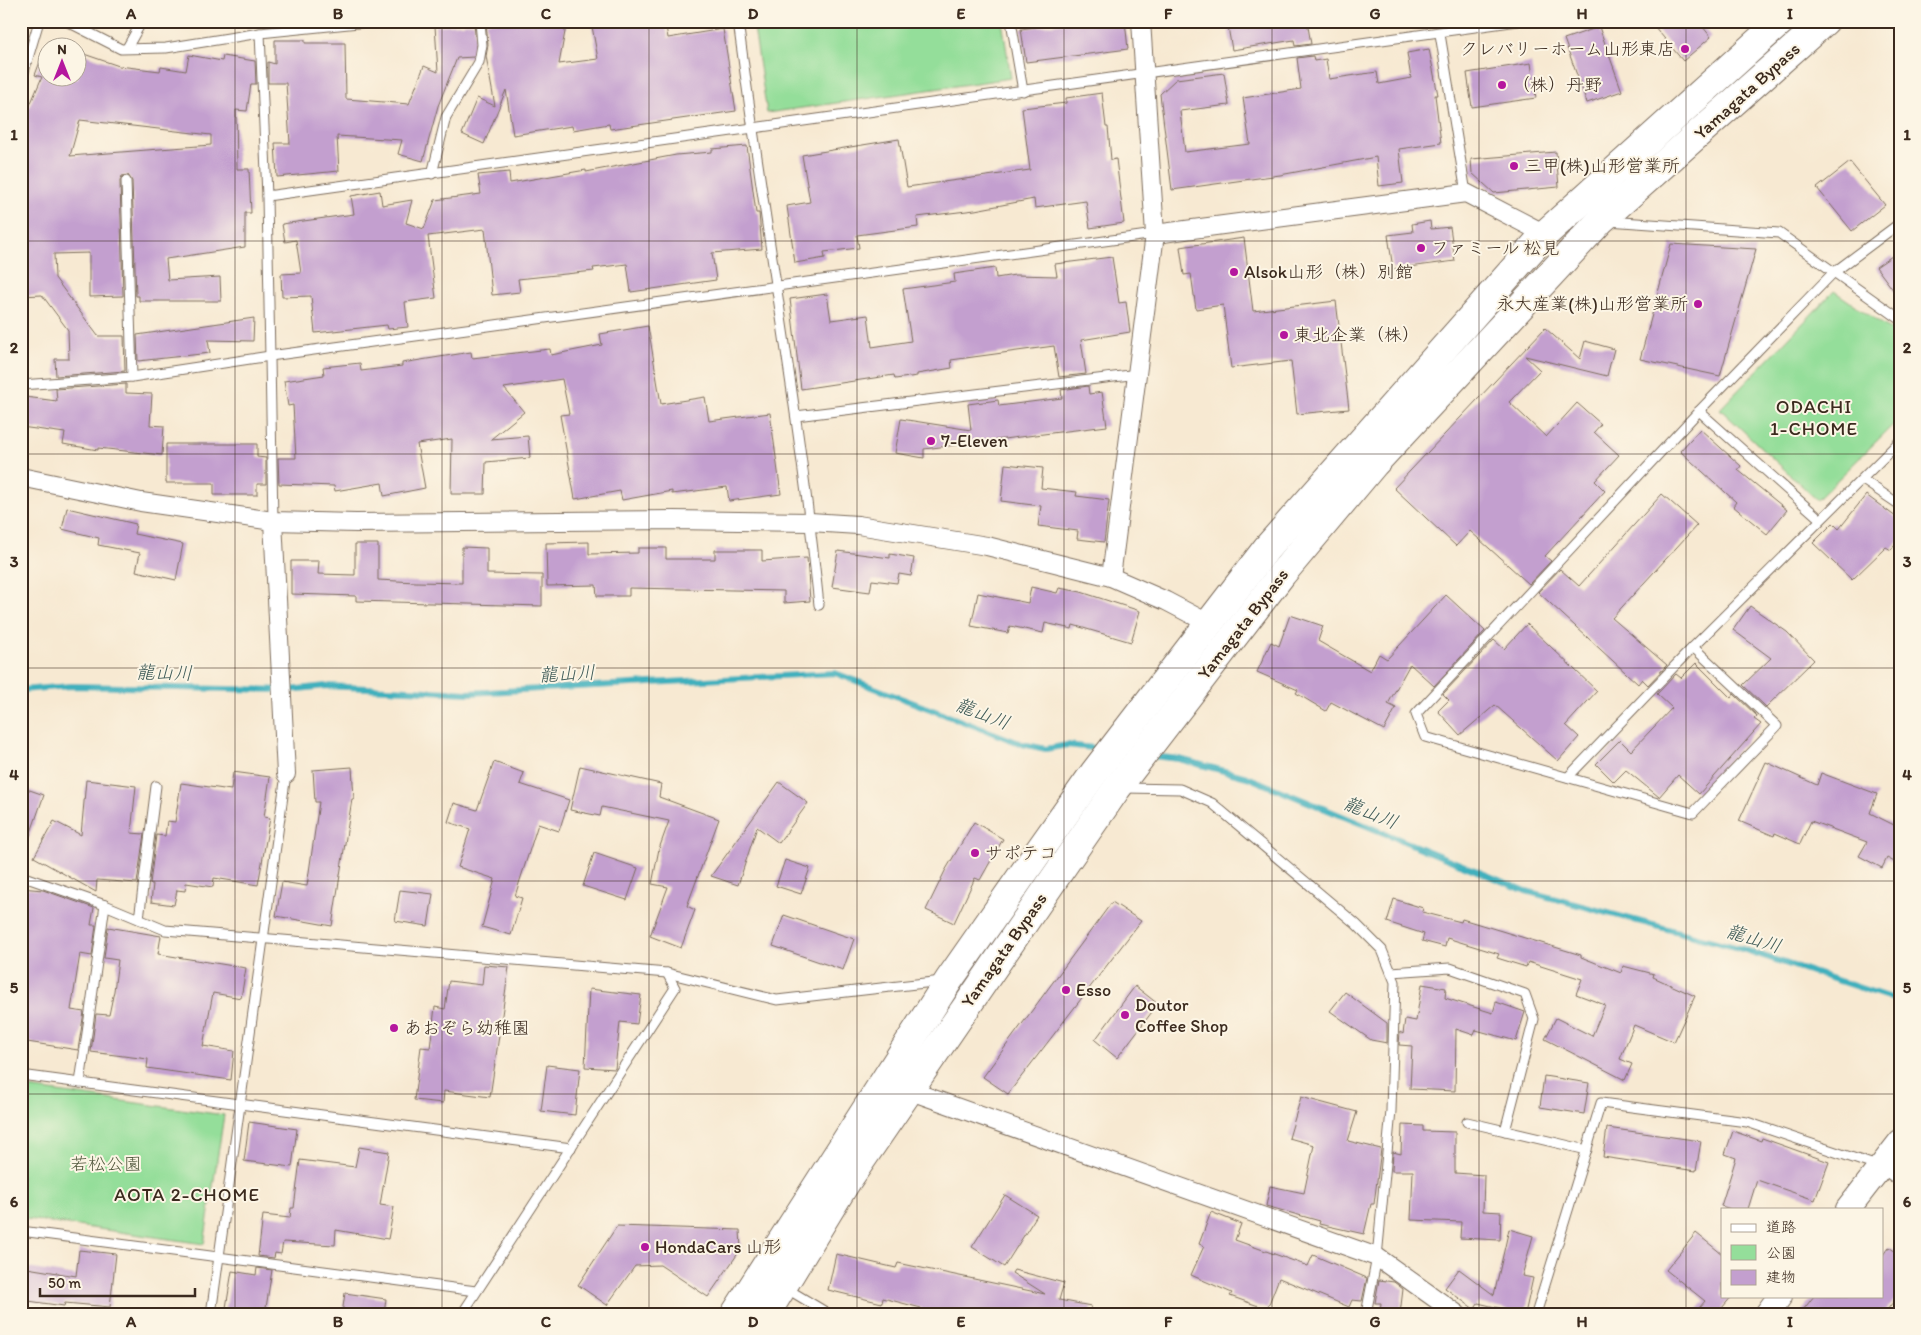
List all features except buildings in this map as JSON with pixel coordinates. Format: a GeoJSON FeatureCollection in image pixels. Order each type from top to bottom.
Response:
{"type":"FeatureCollection","features":[{"type":"Feature","properties":{"kind":"highway","name":"Yamagata Bypass"},"geometry":{"type":"LineString","coordinates":[[735,1314],[950,980],[1094,773],[1267,548],[1545,234],[1781,21]]}},
{"type":"Feature","properties":{"kind":"highway","name":"Yamagata Bypass"},"geometry":{"type":"LineString","coordinates":[[766,1314],[847,1181],[1117,788],[1186,696],[1282,574],[1374,464],[1601,220],[1826,21]]}},
{"type":"Feature","properties":{"kind":"street"},"geometry":{"type":"LineString","coordinates":[[1111,577],[1155,234],[1141,21]]}},
{"type":"Feature","properties":{"kind":"street"},"geometry":{"type":"LineString","coordinates":[[1155,234],[1466,193],[1545,234]]}},
{"type":"Feature","properties":{"kind":"street"},"geometry":{"type":"LineString","coordinates":[[21,477],[141,502],[273,521],[356,523],[664,520],[810,522],[858,525],[987,546],[1111,577],[1166,601],[1208,623]]}},
{"type":"Feature","properties":{"kind":"street"},"geometry":{"type":"LineString","coordinates":[[273,521],[286,774]]}},
{"type":"Feature","properties":{"kind":"street"},"geometry":{"type":"LineString","coordinates":[[908,1090],[1377,1257],[1457,1314]]}},
{"type":"Feature","properties":{"kind":"street"},"geometry":{"type":"LineString","coordinates":[[1849,1208],[1900,1142]]}},
{"type":"Feature","properties":{"kind":"street"},"geometry":{"type":"LineString","coordinates":[[1767,1314],[1779,1298]]}},
{"type":"Feature","properties":{"kind":"lane"},"geometry":{"type":"LineString","coordinates":[[21,82],[39,21]]}},
{"type":"Feature","properties":{"kind":"lane"},"geometry":{"type":"LineString","coordinates":[[66,21],[121,49],[166,48],[260,32],[378,21]]}},
{"type":"Feature","properties":{"kind":"lane"},"geometry":{"type":"LineString","coordinates":[[127,48],[142,21]]}},
{"type":"Feature","properties":{"kind":"lane"},"geometry":{"type":"LineString","coordinates":[[432,174],[446,117],[479,62],[482,45],[480,21]]}},
{"type":"Feature","properties":{"kind":"lane"},"geometry":{"type":"LineString","coordinates":[[738,21],[752,128],[796,416],[819,605]]}},
{"type":"Feature","properties":{"kind":"lane"},"geometry":{"type":"LineString","coordinates":[[1011,21],[1023,92]]}},
{"type":"Feature","properties":{"kind":"lane"},"geometry":{"type":"LineString","coordinates":[[267,196],[1440,34],[1518,21]]}},
{"type":"Feature","properties":{"kind":"lane"},"geometry":{"type":"LineString","coordinates":[[260,32],[267,196],[273,521]]}},
{"type":"Feature","properties":{"kind":"lane"},"geometry":{"type":"LineString","coordinates":[[1440,34],[1466,193]]}},
{"type":"Feature","properties":{"kind":"lane"},"geometry":{"type":"LineString","coordinates":[[126,181],[132,377]]}},
{"type":"Feature","properties":{"kind":"lane"},"geometry":{"type":"LineString","coordinates":[[1601,220],[1778,233],[1900,319]]}},
{"type":"Feature","properties":{"kind":"lane"},"geometry":{"type":"LineString","coordinates":[[1693,647],[1777,726],[1692,813],[1425,737],[1416,714],[1699,411],[1833,273],[1900,223]]}},
{"type":"Feature","properties":{"kind":"lane"},"geometry":{"type":"LineString","coordinates":[[21,385],[132,377],[270,356],[1155,234]]}},
{"type":"Feature","properties":{"kind":"lane"},"geometry":{"type":"LineString","coordinates":[[796,416],[1138,374]]}},
{"type":"Feature","properties":{"kind":"lane"},"geometry":{"type":"LineString","coordinates":[[1699,411],[1820,519]]}},
{"type":"Feature","properties":{"kind":"lane"},"geometry":{"type":"LineString","coordinates":[[1568,777],[1693,647],[1820,519],[1863,480],[1900,441]]}},
{"type":"Feature","properties":{"kind":"lane"},"geometry":{"type":"LineString","coordinates":[[1863,480],[1900,505]]}},
{"type":"Feature","properties":{"kind":"lane"},"geometry":{"type":"LineString","coordinates":[[211,1314],[286,774]]}},
{"type":"Feature","properties":{"kind":"lane"},"geometry":{"type":"LineString","coordinates":[[139,919],[156,786]]}},
{"type":"Feature","properties":{"kind":"lane"},"geometry":{"type":"LineString","coordinates":[[1117,788],[1180,789],[1212,804],[1356,924],[1382,950],[1395,982],[1391,1111],[1377,1257],[1366,1314]]}},
{"type":"Feature","properties":{"kind":"lane"},"geometry":{"type":"LineString","coordinates":[[21,876],[105,905],[165,930],[667,973],[777,1000],[950,980]]}},
{"type":"Feature","properties":{"kind":"lane"},"geometry":{"type":"LineString","coordinates":[[80,1083],[105,905]]}},
{"type":"Feature","properties":{"kind":"lane"},"geometry":{"type":"LineString","coordinates":[[1391,972],[1450,968],[1525,994],[1534,1019],[1505,1131]]}},
{"type":"Feature","properties":{"kind":"lane"},"geometry":{"type":"LineString","coordinates":[[462,1314],[675,988],[667,973]]}},
{"type":"Feature","properties":{"kind":"lane"},"geometry":{"type":"LineString","coordinates":[[21,1075],[571,1148]]}},
{"type":"Feature","properties":{"kind":"lane"},"geometry":{"type":"LineString","coordinates":[[1536,1314],[1601,1103],[1747,1122],[1880,1167],[1900,1182]]}},
{"type":"Feature","properties":{"kind":"lane"},"geometry":{"type":"LineString","coordinates":[[1467,1122],[1587,1150]]}},
{"type":"Feature","properties":{"kind":"lane"},"geometry":{"type":"LineString","coordinates":[[21,1231],[476,1291]]}},
{"type":"Feature","properties":{"kind":"lane"},"geometry":{"type":"LineString","coordinates":[[783,1286],[829,1314]]}},
{"type":"Feature","properties":{"kind":"green space"},"geometry":{"type":"Polygon","coordinates":[[[753,21],[1002,21],[1011,78],[767,113],[753,21]]]}},
{"type":"Feature","properties":{"kind":"green space"},"geometry":{"type":"Polygon","coordinates":[[[1834,291],[1900,336],[1900,418],[1817,500],[1720,409],[1834,291]]]}},
{"type":"Feature","properties":{"kind":"green space","name":"若松公園"},"geometry":{"type":"Polygon","coordinates":[[[21,1087],[224,1115],[204,1244],[21,1218],[21,1087]]]}},
{"type":"Feature","properties":{"kind":"waterway","name":"龍山川"},"geometry":{"type":"LineString","coordinates":[[21,690],[71,686],[289,690],[326,686],[468,693],[835,673],[1022,744],[1046,749],[1067,745],[1102,749]]}},
{"type":"Feature","properties":{"kind":"waterway","name":"龍山川"},"geometry":{"type":"LineString","coordinates":[[1152,756],[1179,759],[1247,777],[1526,891],[1742,949],[1900,1001]]}},
{"type":"Feature","properties":{"kind":"place","name":"クレバリーホーム山形東店"},"geometry":{"type":"Point","coordinates":[1685,49]}},
{"type":"Feature","properties":{"kind":"place","name":"（株）丹野"},"geometry":{"type":"Point","coordinates":[1502,85]}},
{"type":"Feature","properties":{"kind":"place","name":"三甲(株)山形営業所"},"geometry":{"type":"Point","coordinates":[1514,166]}},
{"type":"Feature","properties":{"kind":"place","name":"ファミール 松見"},"geometry":{"type":"Point","coordinates":[1421,248]}},
{"type":"Feature","properties":{"kind":"place","name":"Alsok山形（株）別館"},"geometry":{"type":"Point","coordinates":[1234,272]}},
{"type":"Feature","properties":{"kind":"place","name":"永大産業(株)山形営業所"},"geometry":{"type":"Point","coordinates":[1698,304]}},
{"type":"Feature","properties":{"kind":"place","name":"東北企業（株）"},"geometry":{"type":"Point","coordinates":[1284,335]}},
{"type":"Feature","properties":{"kind":"place","name":"7-Eleven"},"geometry":{"type":"Point","coordinates":[931,441]}},
{"type":"Feature","properties":{"kind":"place","name":"サポテコ"},"geometry":{"type":"Point","coordinates":[975,853]}},
{"type":"Feature","properties":{"kind":"place","name":"Esso"},"geometry":{"type":"Point","coordinates":[1066,990]}},
{"type":"Feature","properties":{"kind":"place","name":"Doutor Coffee Shop"},"geometry":{"type":"Point","coordinates":[1125,1015]}},
{"type":"Feature","properties":{"kind":"place","name":"あおぞら幼稚園"},"geometry":{"type":"Point","coordinates":[394,1028]}},
{"type":"Feature","properties":{"kind":"place","name":"HondaCars 山形"},"geometry":{"type":"Point","coordinates":[645,1247]}},
{"type":"Feature","properties":{"kind":"district","name":"ODACHI 1-CHOME"},"geometry":{"type":"Point","coordinates":[1814,417]}},
{"type":"Feature","properties":{"kind":"district","name":"AOTA 2-CHOME"},"geometry":{"type":"Point","coordinates":[187,1194]}}]}
